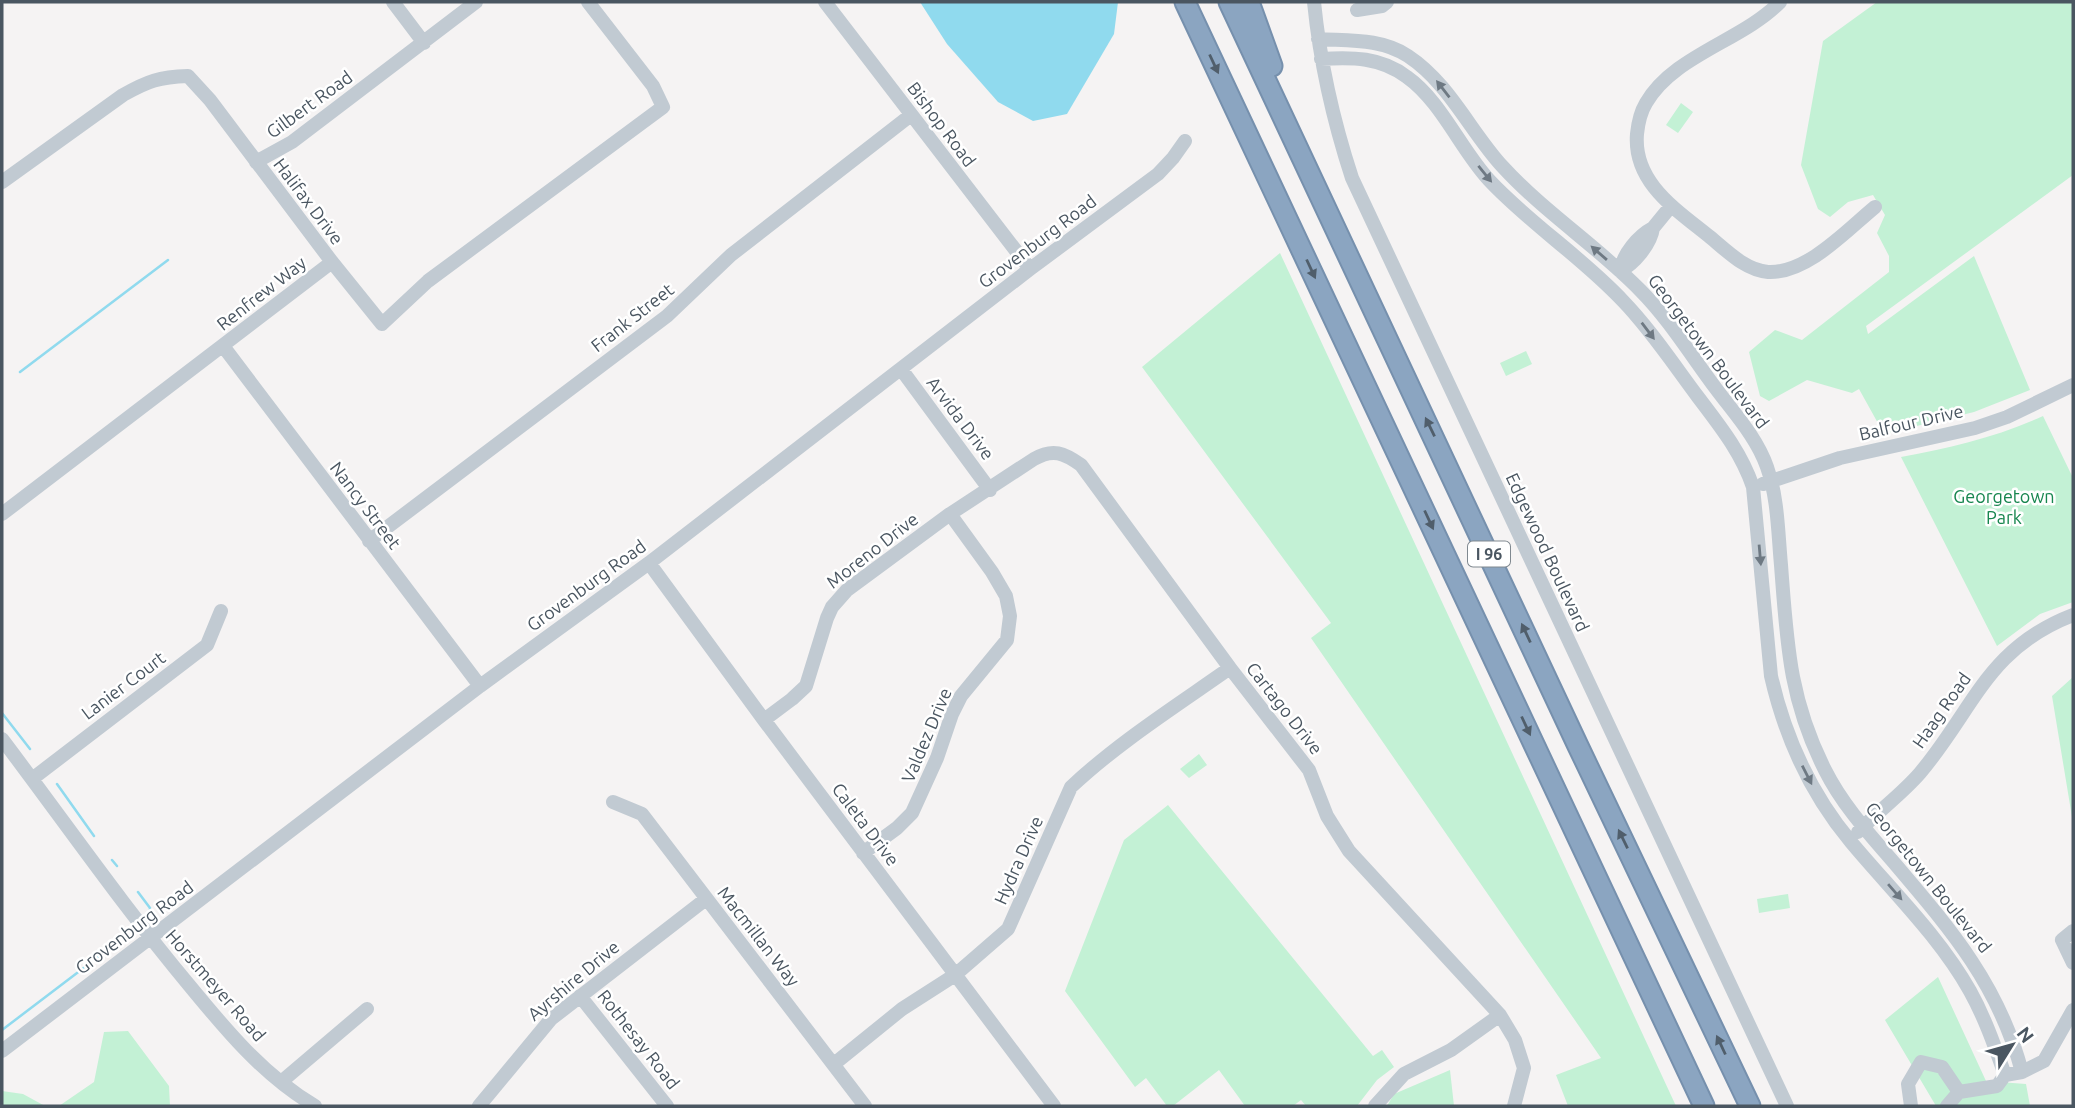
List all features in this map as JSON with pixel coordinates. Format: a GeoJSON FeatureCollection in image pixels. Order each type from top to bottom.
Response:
{"type":"FeatureCollection","features":[{"type":"Feature","properties":{"kind":"highway"},"geometry":{"type":"LineString","coordinates":[[1175,2],[1187,26],[1201,35]]}},
{"type":"Feature","properties":{"kind":"highway","name":"I 96"},"geometry":{"type":"LineString","coordinates":[[1185,2],[1704,1106]]}},
{"type":"Feature","properties":{"kind":"highway","name":"I 96"},"geometry":{"type":"LineString","coordinates":[[1229,2],[1750,1106]]}},
{"type":"Feature","properties":{"kind":"highway"},"geometry":{"type":"LineString","coordinates":[[1249,2],[1272,65],[1394,354]]}},
{"type":"Feature","properties":{"kind":"street"},"geometry":{"type":"LineString","coordinates":[[393,2],[424,43]]}},
{"type":"Feature","properties":{"kind":"street","name":"Gilbert Road"},"geometry":{"type":"LineString","coordinates":[[256,163],[292,142],[476,2]]}},
{"type":"Feature","properties":{"kind":"street","name":"Renfrew Way"},"geometry":{"type":"LineString","coordinates":[[2,514],[332,262],[382,324],[428,281],[653,116],[663,107],[653,86],[589,2]]}},
{"type":"Feature","properties":{"kind":"street","name":"Bishop Road"},"geometry":{"type":"LineString","coordinates":[[825,2],[1030,270]]}},
{"type":"Feature","properties":{"kind":"street","name":"Edgewood Boulevard"},"geometry":{"type":"LineString","coordinates":[[1314,2],[1321,59],[1338,135],[1352,178],[1787,1106]]}},
{"type":"Feature","properties":{"kind":"street"},"geometry":{"type":"LineString","coordinates":[[1357,10],[1382,6],[1387,2]]}},
{"type":"Feature","properties":{"kind":"street"},"geometry":{"type":"LineString","coordinates":[[1780,2],[1759,21],[1705,51],[1656,89],[1644,105],[1639,122],[1637,141],[1645,176],[1671,206],[1734,258],[1753,268],[1769,272],[1798,267],[1875,207]]}},
{"type":"Feature","properties":{"kind":"street","name":"Georgetown Boulevard"},"geometry":{"type":"LineString","coordinates":[[1318,39],[1367,41],[1388,46],[1423,67],[1509,173],[1651,301],[1748,431],[1766,464],[1771,481],[1793,685],[1813,746],[1827,775],[1863,827],[1972,959],[1986,981],[2014,1042],[2022,1072]]}},
{"type":"Feature","properties":{"kind":"street","name":"Georgetown Boulevard"},"geometry":{"type":"LineString","coordinates":[[1321,59],[1352,57],[1373,60],[1390,66],[1409,78],[1505,196],[1605,284],[1637,316],[1732,442],[1753,487],[1768,649],[1777,702],[1790,741],[1814,790],[1850,841],[1912,912],[1970,991],[1988,1028],[2005,1075]]}},
{"type":"Feature","properties":{"kind":"street"},"geometry":{"type":"LineString","coordinates":[[2,182],[123,95],[155,78],[167,76],[188,76],[256,163]]}},
{"type":"Feature","properties":{"kind":"street","name":"Frank Street"},"geometry":{"type":"LineString","coordinates":[[369,541],[667,316],[731,255],[911,115]]}},
{"type":"Feature","properties":{"kind":"street","name":"Grovenburg Road"},"geometry":{"type":"LineString","coordinates":[[2,1051],[480,686],[649,563],[1158,174],[1185,141]]}},
{"type":"Feature","properties":{"kind":"street","name":"Halifax Drive"},"geometry":{"type":"LineString","coordinates":[[256,163],[332,262]]}},
{"type":"Feature","properties":{"kind":"street"},"geometry":{"type":"LineString","coordinates":[[1620,271],[1629,266],[1652,238],[1653,228],[1671,206]]}},
{"type":"Feature","properties":{"kind":"street","name":"Nancy Street"},"geometry":{"type":"LineString","coordinates":[[223,346],[480,686]]}},
{"type":"Feature","properties":{"kind":"street","name":"Arvida Drive"},"geometry":{"type":"LineString","coordinates":[[901,369],[990,490]]}},
{"type":"Feature","properties":{"kind":"street","name":"Balfour Drive"},"geometry":{"type":"LineString","coordinates":[[1753,487],[1840,458],[1975,428],[2017,412],[2073,385]]}},
{"type":"Feature","properties":{"kind":"street","name":"Moreno Drive"},"geometry":{"type":"LineString","coordinates":[[764,720],[806,685],[827,618],[838,599],[859,580],[950,514],[1034,459],[1054,452]]}},
{"type":"Feature","properties":{"kind":"street","name":"Cartago Drive"},"geometry":{"type":"LineString","coordinates":[[1054,452],[1065,454],[1081,465],[1230,668],[1309,770],[1327,816],[1349,851],[1500,1015],[1515,1040],[1524,1068],[1514,1106]]}},
{"type":"Feature","properties":{"kind":"street","name":"Valdez Drive"},"geometry":{"type":"LineString","coordinates":[[863,853],[897,828],[912,813],[961,696],[1007,640],[1010,616],[1006,596],[950,514]]}},
{"type":"Feature","properties":{"kind":"street","name":"Caleta Drive"},"geometry":{"type":"LineString","coordinates":[[649,563],[1054,1106]]}},
{"type":"Feature","properties":{"kind":"street","name":"Lanier Court"},"geometry":{"type":"LineString","coordinates":[[32,779],[207,645],[221,611]]}},
{"type":"Feature","properties":{"kind":"street","name":"Haag Road"},"geometry":{"type":"LineString","coordinates":[[1850,841],[1922,772],[1997,666],[2034,634],[2073,615]]}},
{"type":"Feature","properties":{"kind":"street","name":"Hydra Drive"},"geometry":{"type":"LineString","coordinates":[[834,1064],[902,1010],[955,975],[1008,929],[1071,786],[1156,718],[1230,668]]}},
{"type":"Feature","properties":{"kind":"street","name":"Horstmeyer Road"},"geometry":{"type":"LineString","coordinates":[[2,739],[150,938],[225,1028],[300,1102],[315,1106]]}},
{"type":"Feature","properties":{"kind":"street","name":"Macmillan Way"},"geometry":{"type":"LineString","coordinates":[[613,802],[642,814],[865,1106]]}},
{"type":"Feature","properties":{"kind":"street","name":"Ayrshire Drive"},"geometry":{"type":"LineString","coordinates":[[478,1106],[551,1018],[706,899]]}},
{"type":"Feature","properties":{"kind":"street"},"geometry":{"type":"LineString","coordinates":[[2073,931],[2062,940],[2073,963]]}},
{"type":"Feature","properties":{"kind":"street"},"geometry":{"type":"LineString","coordinates":[[1970,991],[1986,981]]}},
{"type":"Feature","properties":{"kind":"street","name":"Rothesay Road"},"geometry":{"type":"LineString","coordinates":[[580,996],[667,1106]]}},
{"type":"Feature","properties":{"kind":"street"},"geometry":{"type":"LineString","coordinates":[[281,1082],[367,1009]]}},
{"type":"Feature","properties":{"kind":"street"},"geometry":{"type":"LineString","coordinates":[[1375,1106],[1404,1074],[1451,1050],[1500,1015]]}},
{"type":"Feature","properties":{"kind":"street"},"geometry":{"type":"LineString","coordinates":[[1947,1106],[1959,1092],[1997,1086],[2005,1075],[2022,1072],[2044,1061],[2071,1018]]}},
{"type":"Feature","properties":{"kind":"street"},"geometry":{"type":"LineString","coordinates":[[1911,1106],[1908,1084],[1921,1062],[1942,1067],[1959,1092]]}},
{"type":"Feature","properties":{"kind":"green space"},"geometry":{"type":"Polygon","coordinates":[[[1877,2],[2073,2],[2073,175],[1866,326],[1868,334],[1974,256],[2030,390],[1974,412],[1884,434],[1859,389],[1852,393],[1807,380],[1769,401],[1760,396],[1749,352],[1775,330],[1802,340],[1889,272],[1889,256],[1877,233],[1885,215],[1873,195],[1848,202],[1830,217],[1818,209],[1801,165],[1823,41],[1877,2]]]}},
{"type":"Feature","properties":{"kind":"green space"},"geometry":{"type":"Polygon","coordinates":[[[1681,103],[1693,112],[1678,133],[1666,125],[1681,103]]]}},
{"type":"Feature","properties":{"kind":"green space"},"geometry":{"type":"Polygon","coordinates":[[[1280,253],[1676,1106],[1568,1106],[1556,1075],[1601,1058],[1311,638],[1331,623],[1142,367],[1280,253]]]}},
{"type":"Feature","properties":{"kind":"green space"},"geometry":{"type":"Polygon","coordinates":[[[1526,351],[1532,364],[1506,376],[1500,363],[1526,351]]]}},
{"type":"Feature","properties":{"kind":"green space","name":"Georgetown Park"},"geometry":{"type":"Polygon","coordinates":[[[2043,416],[2073,478],[2073,602],[2040,614],[1997,646],[1901,457],[1973,441],[2043,416]]]}},
{"type":"Feature","properties":{"kind":"green space"},"geometry":{"type":"Polygon","coordinates":[[[2073,677],[2073,823],[2052,696],[2073,677]]]}},
{"type":"Feature","properties":{"kind":"green space"},"geometry":{"type":"Polygon","coordinates":[[[1199,754],[1207,765],[1189,778],[1180,769],[1199,754]]]}},
{"type":"Feature","properties":{"kind":"green space"},"geometry":{"type":"Polygon","coordinates":[[[1168,805],[1373,1056],[1382,1050],[1394,1067],[1377,1080],[1357,1106],[1306,1106],[1301,1100],[1293,1106],[1245,1106],[1219,1070],[1173,1106],[1167,1106],[1146,1078],[1135,1087],[1065,991],[1124,840],[1168,805]]]}},
{"type":"Feature","properties":{"kind":"green space"},"geometry":{"type":"Polygon","coordinates":[[[1788,894],[1790,908],[1759,913],[1757,899],[1788,894]]]}},
{"type":"Feature","properties":{"kind":"green space"},"geometry":{"type":"Polygon","coordinates":[[[1938,977],[1986,1081],[2026,1084],[2030,1106],[1936,1106],[1885,1020],[1938,977]]]}},
{"type":"Feature","properties":{"kind":"green space"},"geometry":{"type":"Polygon","coordinates":[[[128,1031],[169,1086],[170,1106],[59,1106],[94,1082],[104,1032],[128,1031]]]}},
{"type":"Feature","properties":{"kind":"green space"},"geometry":{"type":"Polygon","coordinates":[[[1450,1070],[1454,1106],[1387,1106],[1394,1094],[1450,1070]]]}},
{"type":"Feature","properties":{"kind":"green space"},"geometry":{"type":"Polygon","coordinates":[[[2,1091],[23,1094],[45,1106],[2,1106],[2,1091]]]}},
{"type":"Feature","properties":{"kind":"water"},"geometry":{"type":"Polygon","coordinates":[[[920,2],[1118,2],[1114,34],[1067,114],[1033,121],[998,102],[947,44],[920,2]]]}},
{"type":"Feature","properties":{"kind":"waterway"},"geometry":{"type":"LineString","coordinates":[[20,372],[168,260]]}},
{"type":"Feature","properties":{"kind":"waterway"},"geometry":{"type":"LineString","coordinates":[[2,713],[30,749]]}},
{"type":"Feature","properties":{"kind":"waterway"},"geometry":{"type":"LineString","coordinates":[[57,784],[94,836]]}},
{"type":"Feature","properties":{"kind":"waterway"},"geometry":{"type":"LineString","coordinates":[[112,860],[117,866]]}},
{"type":"Feature","properties":{"kind":"waterway"},"geometry":{"type":"LineString","coordinates":[[138,892],[150,908],[149,918]]}},
{"type":"Feature","properties":{"kind":"waterway"},"geometry":{"type":"LineString","coordinates":[[2,1030],[127,935]]}}]}
